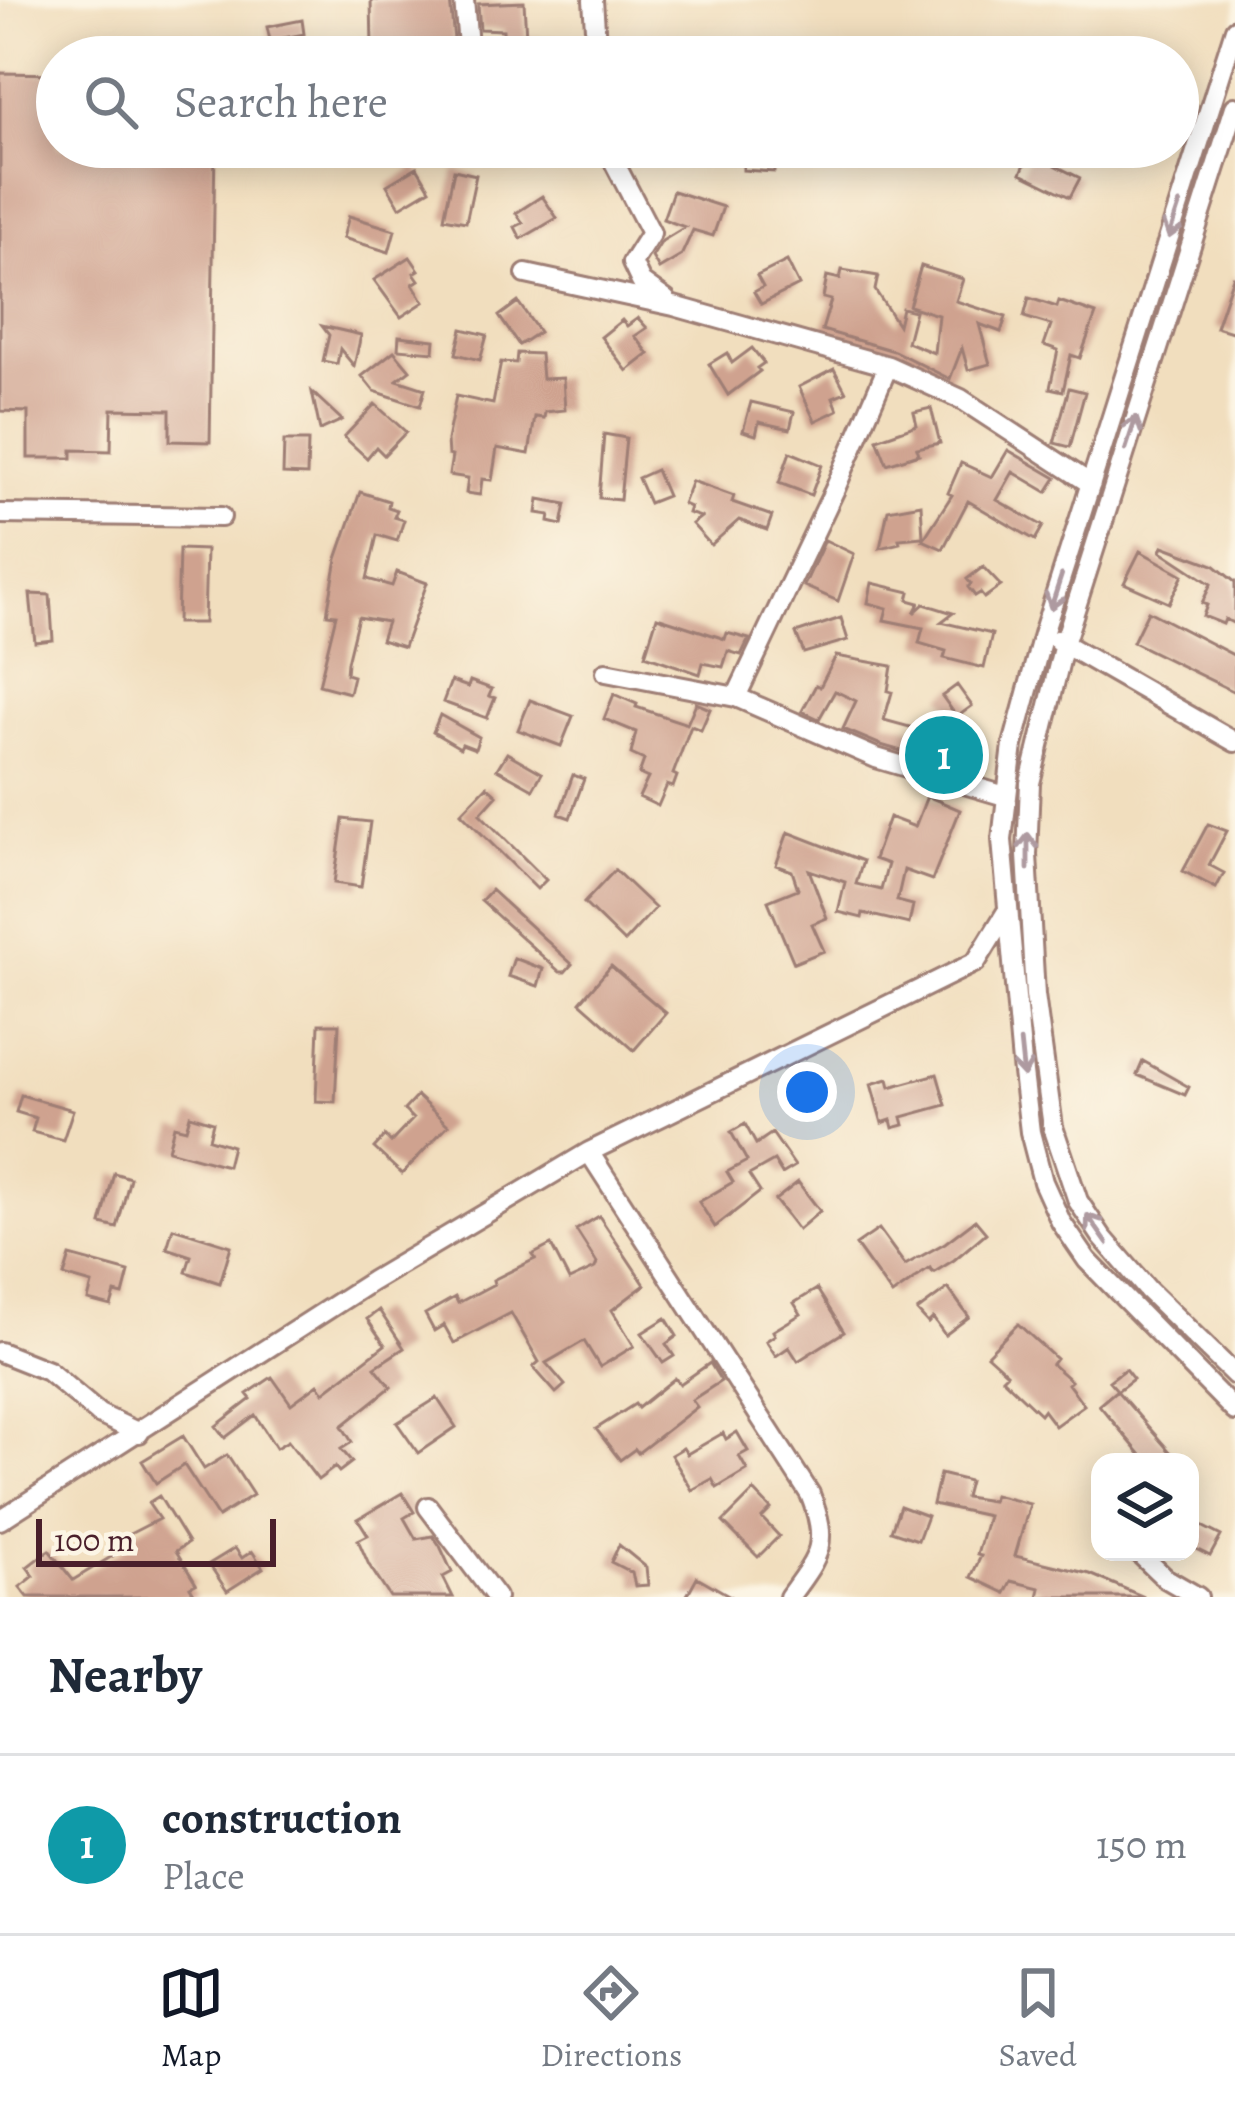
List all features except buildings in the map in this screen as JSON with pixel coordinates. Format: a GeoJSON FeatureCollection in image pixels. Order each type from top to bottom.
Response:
{"type":"FeatureCollection","features":[{"type":"Feature","properties":{"kind":"street"},"geometry":{"type":"LineString","coordinates":[[464,0],[467,36]]}},
{"type":"Feature","properties":{"kind":"street"},"geometry":{"type":"LineString","coordinates":[[592,0],[595,36]]}},
{"type":"Feature","properties":{"kind":"street"},"geometry":{"type":"LineString","coordinates":[[1199,143],[1235,29]]}},
{"type":"Feature","properties":{"kind":"street"},"geometry":{"type":"LineString","coordinates":[[1235,107],[1064,644],[1037,746],[1028,811],[1035,994],[1059,1154],[1078,1201],[1127,1267],[1235,1375]]}},
{"type":"Feature","properties":{"kind":"street"},"geometry":{"type":"LineString","coordinates":[[617,168],[651,232],[632,263],[641,281],[674,306]]}},
{"type":"Feature","properties":{"kind":"street"},"geometry":{"type":"LineString","coordinates":[[1191,168],[1042,634],[1004,796],[1006,912],[1030,1132],[1060,1222],[1109,1284],[1235,1411]]}},
{"type":"Feature","properties":{"kind":"street"},"geometry":{"type":"LineString","coordinates":[[526,274],[674,306],[888,366],[962,399],[1091,484]]}},
{"type":"Feature","properties":{"kind":"street"},"geometry":{"type":"LineString","coordinates":[[736,697],[888,366]]}},
{"type":"Feature","properties":{"kind":"street"},"geometry":{"type":"LineString","coordinates":[[0,514],[220,517]]}},
{"type":"Feature","properties":{"kind":"street"},"geometry":{"type":"LineString","coordinates":[[1042,634],[1235,742]]}},
{"type":"Feature","properties":{"kind":"street"},"geometry":{"type":"LineString","coordinates":[[606,672],[736,697],[876,758],[1004,796]]}},
{"type":"Feature","properties":{"kind":"street"},"geometry":{"type":"LineString","coordinates":[[0,1520],[371,1281],[589,1152],[976,962],[1006,912]]}},
{"type":"Feature","properties":{"kind":"street"},"geometry":{"type":"LineString","coordinates":[[976,962],[1014,982]]}},
{"type":"Feature","properties":{"kind":"street"},"geometry":{"type":"LineString","coordinates":[[589,1152],[810,1494],[822,1525],[821,1543],[816,1560],[789,1597]]}},
{"type":"Feature","properties":{"kind":"street"},"geometry":{"type":"LineString","coordinates":[[1109,1284],[1127,1267]]}},
{"type":"Feature","properties":{"kind":"street"},"geometry":{"type":"LineString","coordinates":[[0,1352],[48,1371],[99,1414],[140,1432]]}},
{"type":"Feature","properties":{"kind":"street"},"geometry":{"type":"LineString","coordinates":[[428,1507],[496,1597]]}},
{"type":"Feature","properties":{"kind":"street"},"geometry":{"type":"LineString","coordinates":[[1147,1561],[1165,1578],[1198,1597]]}},
{"type":"Feature","properties":{"kind":"place","name":"construction"},"geometry":{"type":"Point","coordinates":[944,755]}}]}
